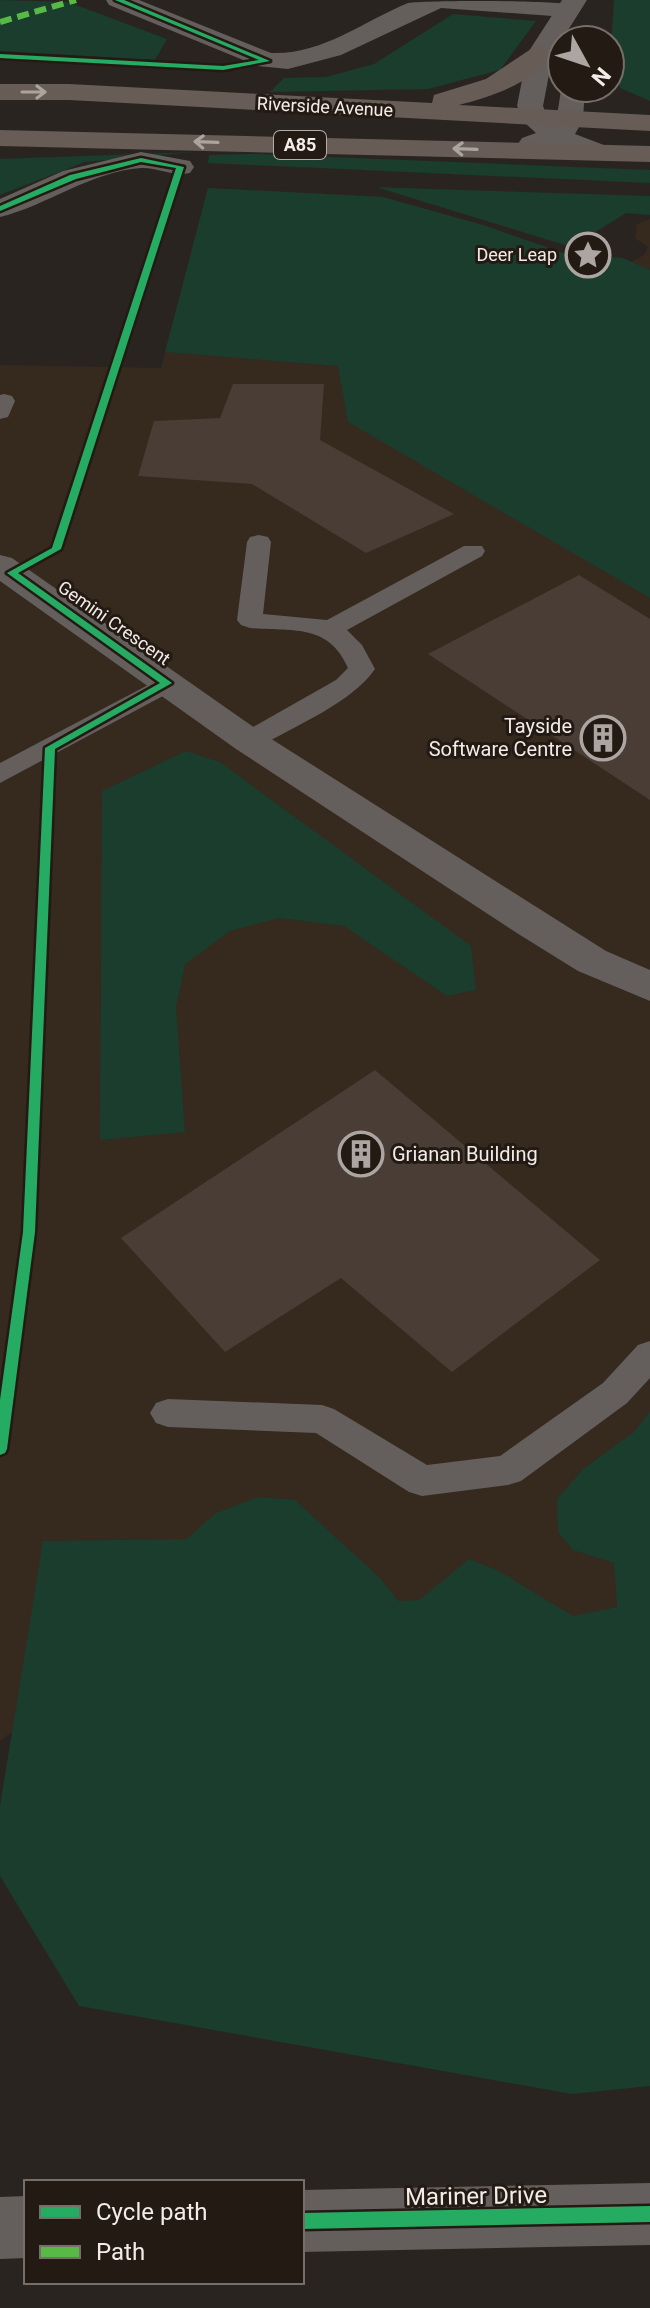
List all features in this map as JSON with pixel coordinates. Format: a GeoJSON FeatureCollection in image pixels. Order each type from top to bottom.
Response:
{"type":"FeatureCollection","features":[{"type":"Feature","properties":{"kind":"main road"},"geometry":{"type":"LineString","coordinates":[[381,110],[479,93],[509,80],[540,54]]}},
{"type":"Feature","properties":{"kind":"main road","name":"Riverside Avenue"},"geometry":{"type":"LineString","coordinates":[[0,92],[69,92],[381,110],[554,124],[650,123]]}},
{"type":"Feature","properties":{"kind":"main road"},"geometry":{"type":"LineString","coordinates":[[626,101],[650,113]]}},
{"type":"Feature","properties":{"kind":"main road","name":"Riverside Avenue"},"geometry":{"type":"LineString","coordinates":[[0,138],[650,154]]}},
{"type":"Feature","properties":{"kind":"street"},"geometry":{"type":"LineString","coordinates":[[118,0],[267,61],[280,63],[319,54],[440,0],[568,18],[540,54],[530,106],[599,153]]}},
{"type":"Feature","properties":{"kind":"street"},"geometry":{"type":"LineString","coordinates":[[511,150],[554,124],[564,104]]}},
{"type":"Feature","properties":{"kind":"street"},"geometry":{"type":"LineString","coordinates":[[0,209],[73,177],[141,160],[180,167]]}},
{"type":"Feature","properties":{"kind":"street","name":"Gemini Crescent"},"geometry":{"type":"LineString","coordinates":[[4,573],[249,741],[534,925],[592,961],[650,987]]}},
{"type":"Feature","properties":{"kind":"street","name":"Mariner Drive"},"geometry":{"type":"LineString","coordinates":[[304,2221],[650,2214]]}},
{"type":"Feature","properties":{"kind":"street"},"geometry":{"type":"LineString","coordinates":[[0,2228],[24,2227]]}},
{"type":"Feature","properties":{"kind":"lane"},"geometry":{"type":"LineString","coordinates":[[104,0],[118,0]]}},
{"type":"Feature","properties":{"kind":"lane"},"geometry":{"type":"LineString","coordinates":[[259,542],[250,620],[331,628],[473,551]]}},
{"type":"Feature","properties":{"kind":"lane"},"geometry":{"type":"LineString","coordinates":[[249,741],[345,686],[362,669],[353,650],[331,628]]}},
{"type":"Feature","properties":{"kind":"lane"},"geometry":{"type":"LineString","coordinates":[[0,774],[167,683]]}},
{"type":"Feature","properties":{"kind":"lane"},"geometry":{"type":"LineString","coordinates":[[168,1413],[322,1419],[422,1481],[508,1470],[615,1393],[650,1355]]}},
{"type":"Feature","properties":{"kind":"shaded area"},"geometry":{"type":"Polygon","coordinates":[[[208,188],[383,197],[483,225],[566,254],[623,258],[631,262],[644,255],[648,247],[635,238],[637,224],[650,219],[650,1971],[13,1731],[0,1741],[0,365],[161,368],[208,188]]]}},
{"type":"Feature","properties":{"kind":"green space"},"geometry":{"type":"Polygon","coordinates":[[[0,0],[68,2],[167,39],[155,60],[0,51],[0,0]]]}},
{"type":"Feature","properties":{"kind":"green space"},"geometry":{"type":"Polygon","coordinates":[[[614,0],[650,0],[650,101],[626,91],[626,24],[612,24],[614,0]]]}},
{"type":"Feature","properties":{"kind":"green space"},"geometry":{"type":"Polygon","coordinates":[[[453,14],[536,21],[500,70],[428,89],[270,92],[284,78],[326,77],[374,64],[453,14]]]}},
{"type":"Feature","properties":{"kind":"green space"},"geometry":{"type":"Polygon","coordinates":[[[194,152],[85,162],[0,195],[0,159],[194,152]]]}},
{"type":"Feature","properties":{"kind":"green space"},"geometry":{"type":"Polygon","coordinates":[[[257,154],[650,170],[650,183],[208,163],[209,155],[257,154]]]}},
{"type":"Feature","properties":{"kind":"green space"},"geometry":{"type":"Polygon","coordinates":[[[377,187],[650,196],[650,215],[626,213],[571,247],[377,187]]]}},
{"type":"Feature","properties":{"kind":"green space"},"geometry":{"type":"Polygon","coordinates":[[[208,188],[383,197],[483,225],[566,254],[623,258],[650,270],[650,598],[348,422],[338,366],[165,352],[208,188]]]}},
{"type":"Feature","properties":{"kind":"green space"},"geometry":{"type":"Polygon","coordinates":[[[186,751],[220,762],[471,946],[476,990],[447,996],[344,926],[279,918],[230,931],[185,964],[176,1007],[185,1132],[100,1140],[102,791],[186,751]]]}},
{"type":"Feature","properties":{"kind":"green space"},"geometry":{"type":"Polygon","coordinates":[[[650,1411],[650,2086],[572,2094],[79,2006],[0,1876],[0,1806],[43,1541],[186,1539],[216,1513],[258,1497],[295,1500],[379,1577],[398,1601],[419,1600],[469,1559],[497,1570],[573,1616],[617,1607],[614,1563],[573,1550],[558,1532],[557,1499],[583,1469],[634,1432],[650,1411]]]}},
{"type":"Feature","properties":{"kind":"building"},"geometry":{"type":"Polygon","coordinates":[[[233,384],[324,384],[320,440],[454,514],[366,553],[252,484],[138,476],[154,421],[220,418],[233,384]]]}},
{"type":"Feature","properties":{"kind":"building","name":"Tayside Software Centre"},"geometry":{"type":"Polygon","coordinates":[[[579,575],[650,619],[650,800],[428,654],[579,575]]]}},
{"type":"Feature","properties":{"kind":"building","name":"Grianan Building"},"geometry":{"type":"Polygon","coordinates":[[[375,1070],[600,1260],[452,1372],[341,1278],[225,1352],[121,1238],[375,1070]]]}},
{"type":"Feature","properties":{"kind":"marked path"},"geometry":{"type":"LineString","coordinates":[[0,22],[76,0]]}},
{"type":"Feature","properties":{"kind":"cycle path"},"geometry":{"type":"LineString","coordinates":[[118,0],[267,61]]}},
{"type":"Feature","properties":{"kind":"cycle path"},"geometry":{"type":"LineString","coordinates":[[0,56],[223,68],[267,61]]}},
{"type":"Feature","properties":{"kind":"cycle path"},"geometry":{"type":"LineString","coordinates":[[0,209],[73,177],[141,160],[180,167],[56,549],[12,573],[167,683],[50,748],[29,1232],[0,1449]]}},
{"type":"Feature","properties":{"kind":"cycle path"},"geometry":{"type":"LineString","coordinates":[[304,2221],[650,2214]]}},
{"type":"Feature","properties":{"kind":"place","name":"Deer Leap"},"geometry":{"type":"Point","coordinates":[588,255]}},
{"type":"Feature","properties":{"kind":"place","name":"Tayside Software Centre"},"geometry":{"type":"Point","coordinates":[603,738]}},
{"type":"Feature","properties":{"kind":"place","name":"Grianan Building"},"geometry":{"type":"Point","coordinates":[361,1154]}}]}
